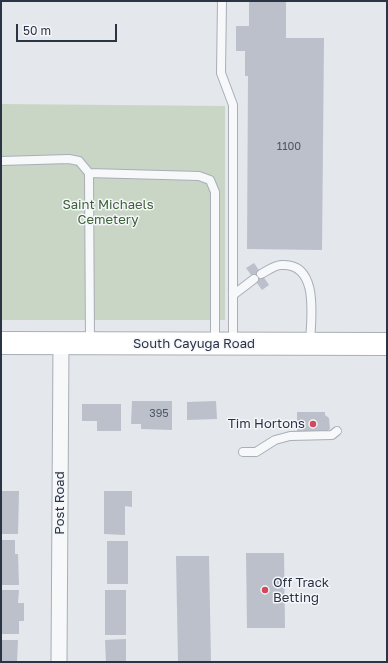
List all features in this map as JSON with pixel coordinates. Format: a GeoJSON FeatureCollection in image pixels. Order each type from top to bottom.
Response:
{"type":"FeatureCollection","features":[{"type":"Feature","properties":{"kind":"street","name":"South Cayuga Road"},"geometry":{"type":"LineString","coordinates":[[1,344],[387,344]]}},
{"type":"Feature","properties":{"kind":"street","name":"Post Road"},"geometry":{"type":"LineString","coordinates":[[59,662],[61,344]]}},
{"type":"Feature","properties":{"kind":"lane"},"geometry":{"type":"LineString","coordinates":[[222,1],[221,73],[233,105],[233,295],[224,344]]}},
{"type":"Feature","properties":{"kind":"lane"},"geometry":{"type":"LineString","coordinates":[[1,160],[69,159],[79,161],[89,173],[90,344]]}},
{"type":"Feature","properties":{"kind":"lane"},"geometry":{"type":"LineString","coordinates":[[89,173],[199,176],[210,180],[215,192],[224,344]]}},
{"type":"Feature","properties":{"kind":"lane"},"geometry":{"type":"LineString","coordinates":[[261,274],[280,265],[292,266],[304,273],[310,285],[310,344]]}},
{"type":"Feature","properties":{"kind":"lane"},"geometry":{"type":"LineString","coordinates":[[233,295],[254,279]]}},
{"type":"Feature","properties":{"kind":"lane"},"geometry":{"type":"LineString","coordinates":[[243,452],[256,452],[275,440],[290,436],[332,435],[337,431]]}},
{"type":"Feature","properties":{"kind":"green space","name":"Saint Michaels Cemetery"},"geometry":{"type":"Polygon","coordinates":[[[1,104],[225,106],[225,320],[1,320],[1,104]]]}},
{"type":"Feature","properties":{"kind":"building"},"geometry":{"type":"Polygon","coordinates":[[[249,2],[286,2],[286,38],[324,38],[322,250],[247,249],[248,76],[245,76],[245,51],[236,51],[236,26],[249,26],[249,2]]]}},
{"type":"Feature","properties":{"kind":"building"},"geometry":{"type":"Polygon","coordinates":[[[254,263],[269,285],[262,290],[246,268],[254,263]]]}},
{"type":"Feature","properties":{"kind":"building"},"geometry":{"type":"Polygon","coordinates":[[[132,401],[172,401],[172,430],[141,429],[141,424],[131,424],[132,401]]]}},
{"type":"Feature","properties":{"kind":"building"},"geometry":{"type":"Polygon","coordinates":[[[216,401],[217,419],[187,420],[187,402],[216,401]]]}},
{"type":"Feature","properties":{"kind":"building"},"geometry":{"type":"Polygon","coordinates":[[[82,404],[121,404],[121,431],[97,431],[97,421],[82,421],[82,404]]]}},
{"type":"Feature","properties":{"kind":"building","name":"Tim Hortons"},"geometry":{"type":"Polygon","coordinates":[[[297,412],[325,412],[325,415],[329,418],[330,429],[326,432],[297,432],[297,412]]]}},
{"type":"Feature","properties":{"kind":"building"},"geometry":{"type":"Polygon","coordinates":[[[1,491],[19,491],[18,534],[1,534],[1,491]]]}},
{"type":"Feature","properties":{"kind":"building"},"geometry":{"type":"Polygon","coordinates":[[[104,491],[132,491],[132,507],[125,506],[125,535],[104,534],[104,491]]]}},
{"type":"Feature","properties":{"kind":"building"},"geometry":{"type":"Polygon","coordinates":[[[1,540],[15,540],[15,554],[18,554],[19,585],[1,585],[1,540]]]}},
{"type":"Feature","properties":{"kind":"building"},"geometry":{"type":"Polygon","coordinates":[[[107,541],[128,541],[128,584],[107,584],[107,541]]]}},
{"type":"Feature","properties":{"kind":"building","name":"Off Track Betting"},"geometry":{"type":"Polygon","coordinates":[[[246,553],[284,553],[285,628],[247,628],[246,553]]]}},
{"type":"Feature","properties":{"kind":"building"},"geometry":{"type":"Polygon","coordinates":[[[176,556],[209,556],[211,662],[178,662],[176,556]]]}},
{"type":"Feature","properties":{"kind":"building"},"geometry":{"type":"Polygon","coordinates":[[[1,590],[19,590],[18,603],[24,603],[24,621],[19,621],[19,634],[1,634],[1,590]]]}},
{"type":"Feature","properties":{"kind":"building"},"geometry":{"type":"Polygon","coordinates":[[[105,590],[126,590],[126,635],[105,635],[105,590]]]}},
{"type":"Feature","properties":{"kind":"building"},"geometry":{"type":"Polygon","coordinates":[[[126,639],[126,662],[106,662],[105,640],[126,639]]]}},
{"type":"Feature","properties":{"kind":"building"},"geometry":{"type":"Polygon","coordinates":[[[1,640],[18,640],[17,662],[1,662],[1,640]]]}},
{"type":"Feature","properties":{"kind":"place","name":"Tim Hortons"},"geometry":{"type":"Point","coordinates":[313,424]}},
{"type":"Feature","properties":{"kind":"place","name":"Off Track Betting"},"geometry":{"type":"Point","coordinates":[265,590]}}]}
